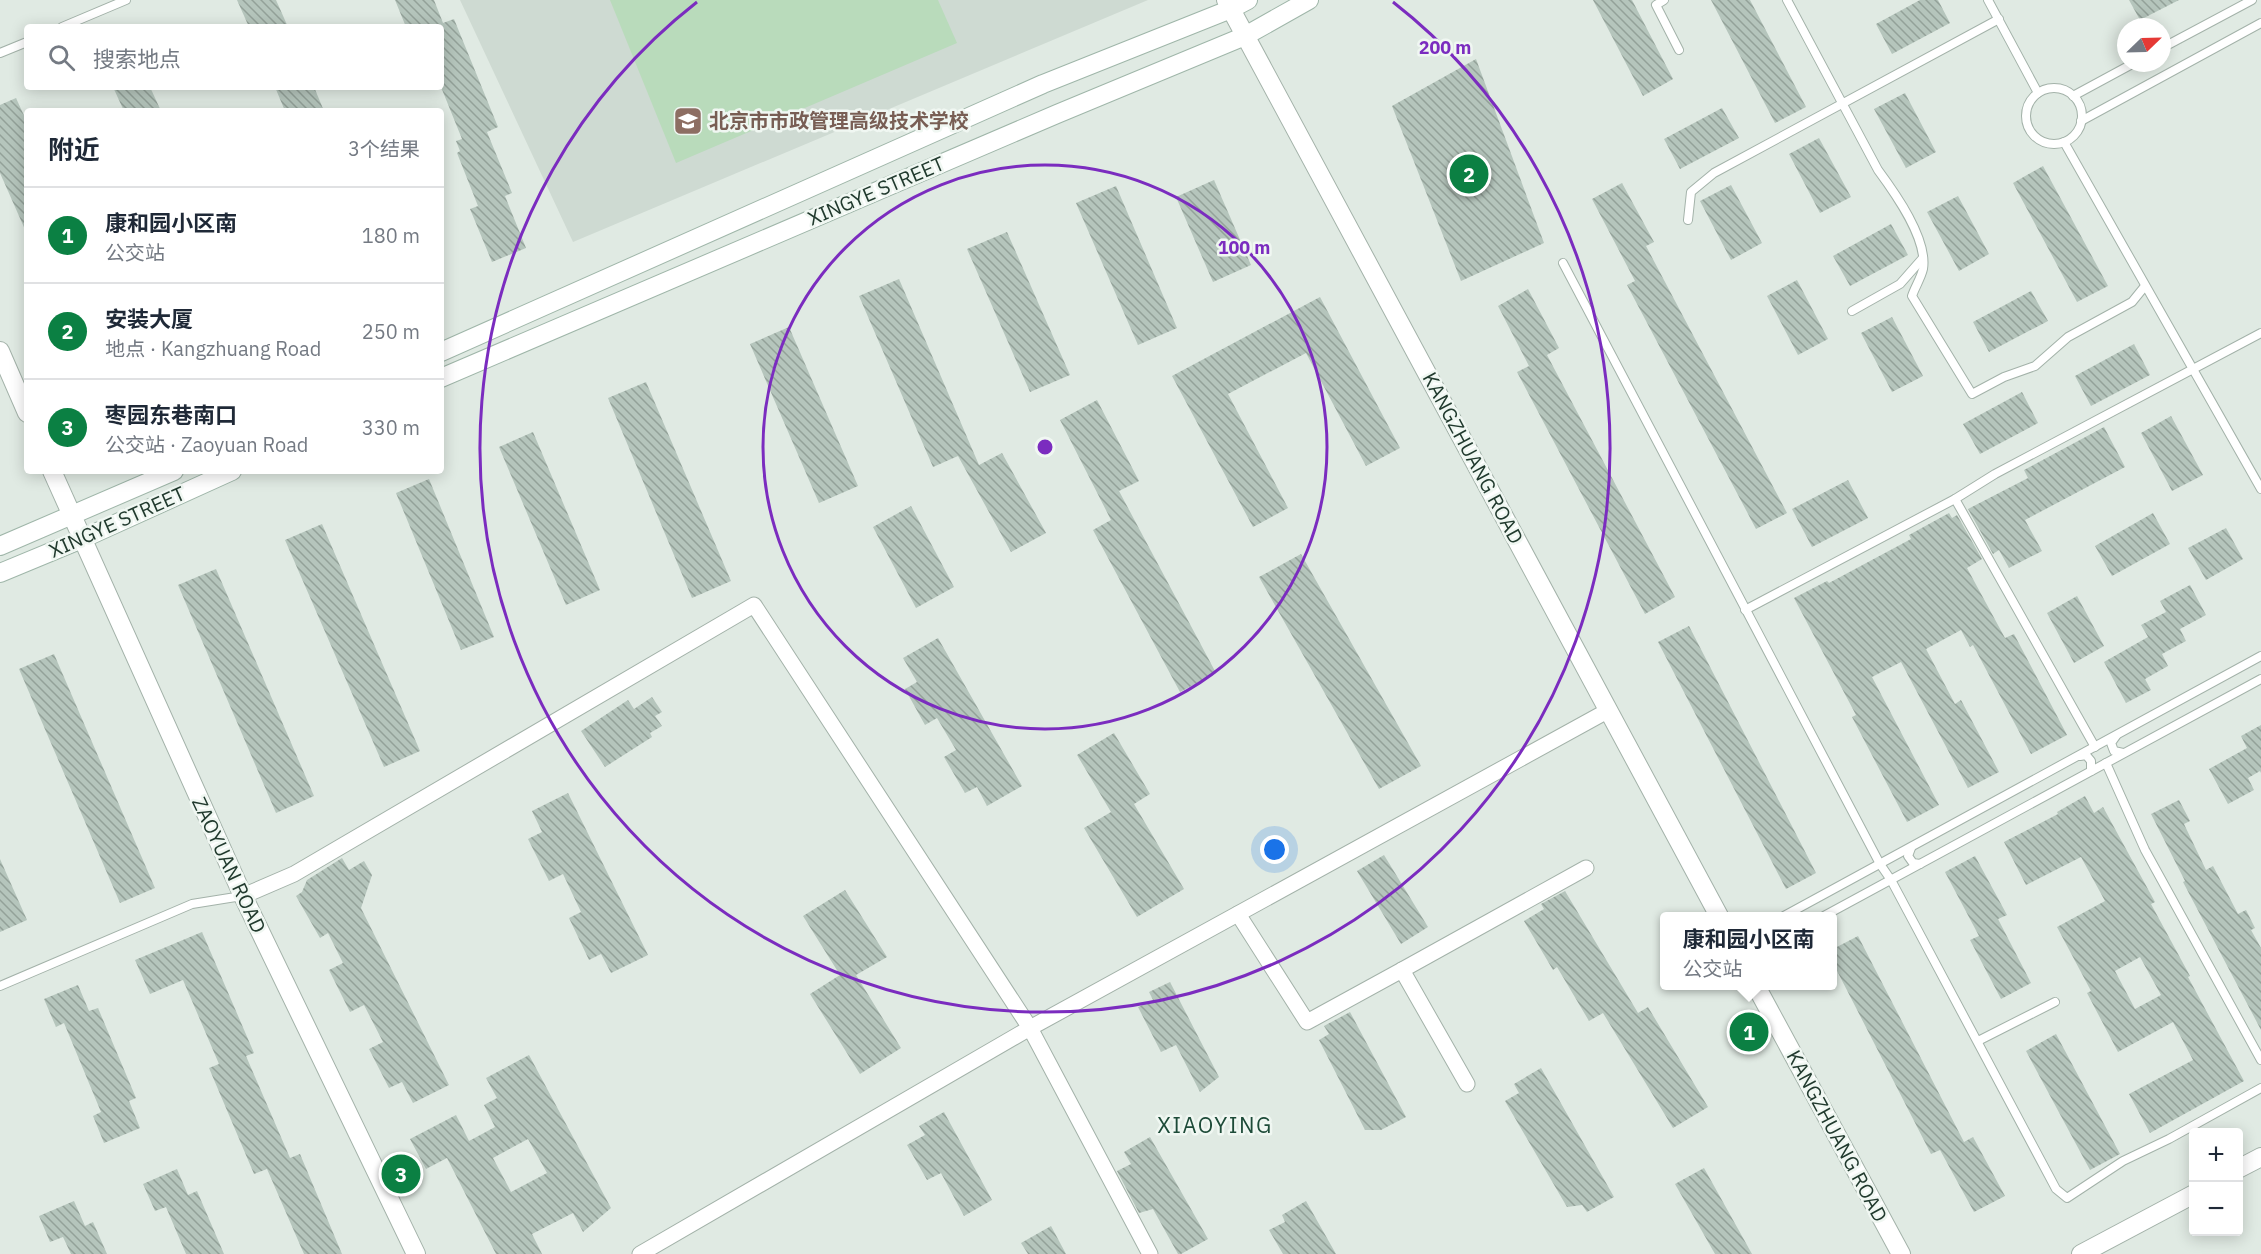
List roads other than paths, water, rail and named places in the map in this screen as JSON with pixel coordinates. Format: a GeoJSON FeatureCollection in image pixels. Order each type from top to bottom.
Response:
{"type":"FeatureCollection","features":[{"type":"Feature","properties":{"kind":"street","name":"XINGYE STREET"},"geometry":{"type":"LineString","coordinates":[[444,351],[1043,84],[1229,4],[1248,0]]}},
{"type":"Feature","properties":{"kind":"street","name":"XINGYE STREET"},"geometry":{"type":"LineString","coordinates":[[444,377],[1057,114],[1245,36],[1309,0]]}},
{"type":"Feature","properties":{"kind":"street","name":"KANGZHUANG ROAD"},"geometry":{"type":"LineString","coordinates":[[1229,4],[1717,912]]}},
{"type":"Feature","properties":{"kind":"street"},"geometry":{"type":"LineString","coordinates":[[0,351],[24,406]]}},
{"type":"Feature","properties":{"kind":"street","name":"ZAOYUAN ROAD"},"geometry":{"type":"LineString","coordinates":[[53,474],[243,896],[416,1254]]}},
{"type":"Feature","properties":{"kind":"street","name":"XINGYE STREET"},"geometry":{"type":"LineString","coordinates":[[0,546],[72,517],[167,474]]}},
{"type":"Feature","properties":{"kind":"street","name":"XINGYE STREET"},"geometry":{"type":"LineString","coordinates":[[0,573],[82,539],[225,474]]}},
{"type":"Feature","properties":{"kind":"street"},"geometry":{"type":"LineString","coordinates":[[243,896],[294,874],[754,604],[1030,1028],[1150,1254]]}},
{"type":"Feature","properties":{"kind":"street"},"geometry":{"type":"LineString","coordinates":[[640,1254],[1030,1028],[1609,710]]}},
{"type":"Feature","properties":{"kind":"street"},"geometry":{"type":"LineString","coordinates":[[1238,914],[1307,1022],[1586,868]]}},
{"type":"Feature","properties":{"kind":"street"},"geometry":{"type":"LineString","coordinates":[[1402,970],[1467,1084]]}},
{"type":"Feature","properties":{"kind":"street","name":"KANGZHUANG ROAD"},"geometry":{"type":"LineString","coordinates":[[1758,990],[1901,1254]]}},
{"type":"Feature","properties":{"kind":"street"},"geometry":{"type":"LineString","coordinates":[[2243,1166],[2261,1157]]}},
{"type":"Feature","properties":{"kind":"street"},"geometry":{"type":"LineString","coordinates":[[2081,1254],[2189,1196]]}},
{"type":"Feature","properties":{"kind":"lane"},"geometry":{"type":"LineString","coordinates":[[69,24],[126,0]]}},
{"type":"Feature","properties":{"kind":"lane"},"geometry":{"type":"LineString","coordinates":[[1664,0],[1656,5],[1678,50]]}},
{"type":"Feature","properties":{"kind":"lane"},"geometry":{"type":"LineString","coordinates":[[1787,0],[1841,103],[1878,170],[1895,194],[1920,243],[1923,268],[1912,296],[1972,394],[2004,377],[2035,366],[2068,337],[2132,302],[2145,286]]}},
{"type":"Feature","properties":{"kind":"lane"},"geometry":{"type":"LineString","coordinates":[[1988,0],[2037,93]]}},
{"type":"Feature","properties":{"kind":"lane"},"geometry":{"type":"LineString","coordinates":[[2171,43],[2252,0]]}},
{"type":"Feature","properties":{"kind":"lane"},"geometry":{"type":"LineString","coordinates":[[1688,220],[1691,192],[1714,172],[1999,19]]}},
{"type":"Feature","properties":{"kind":"lane"},"geometry":{"type":"LineString","coordinates":[[2081,121],[2261,23]]}},
{"type":"Feature","properties":{"kind":"lane"},"geometry":{"type":"LineString","coordinates":[[0,53],[24,43]]}},
{"type":"Feature","properties":{"kind":"lane"},"geometry":{"type":"LineString","coordinates":[[2073,96],[2117,72]]}},
{"type":"Feature","properties":{"kind":"lane"},"geometry":{"type":"LineString","coordinates":[[2049,88],[2058,88],[2073,96],[2081,111],[2081,121],[2072,137],[2064,142],[2045,142],[2030,130],[2026,112],[2037,93],[2049,88]]}},
{"type":"Feature","properties":{"kind":"lane"},"geometry":{"type":"LineString","coordinates":[[2064,142],[2261,489]]}},
{"type":"Feature","properties":{"kind":"lane"},"geometry":{"type":"LineString","coordinates":[[1852,311],[1900,284],[1922,259]]}},
{"type":"Feature","properties":{"kind":"lane"},"geometry":{"type":"LineString","coordinates":[[1563,263],[1880,864],[1892,880],[2056,1189],[2067,1198],[2123,1161],[2169,1139],[2261,1088]]}},
{"type":"Feature","properties":{"kind":"lane"},"geometry":{"type":"LineString","coordinates":[[1745,610],[2261,333]]}},
{"type":"Feature","properties":{"kind":"lane"},"geometry":{"type":"LineString","coordinates":[[1955,499],[2095,747]]}},
{"type":"Feature","properties":{"kind":"lane"},"geometry":{"type":"LineString","coordinates":[[1791,912],[2261,656]]}},
{"type":"Feature","properties":{"kind":"lane"},"geometry":{"type":"LineString","coordinates":[[1832,912],[2261,679]]}},
{"type":"Feature","properties":{"kind":"lane"},"geometry":{"type":"LineString","coordinates":[[2117,735],[2111,743],[2114,751],[2125,753]]}},
{"type":"Feature","properties":{"kind":"lane"},"geometry":{"type":"LineString","coordinates":[[2078,756],[2086,755],[2091,761],[2091,771]]}},
{"type":"Feature","properties":{"kind":"lane"},"geometry":{"type":"LineString","coordinates":[[2106,763],[2145,850],[2261,1060]]}},
{"type":"Feature","properties":{"kind":"lane"},"geometry":{"type":"LineString","coordinates":[[1912,846],[1908,856],[1913,863],[1920,864]]}},
{"type":"Feature","properties":{"kind":"lane"},"geometry":{"type":"LineString","coordinates":[[0,986],[192,904],[243,896]]}},
{"type":"Feature","properties":{"kind":"lane"},"geometry":{"type":"LineString","coordinates":[[1978,1041],[2055,1002]]}},
{"type":"Feature","properties":{"kind":"place","name":"北京市市政管理高级技术学校"},"geometry":{"type":"Point","coordinates":[688,121]}},
{"type":"Feature","properties":{"kind":"place","name":"安装大厦"},"geometry":{"type":"Point","coordinates":[1469,174]}},
{"type":"Feature","properties":{"kind":"place","name":"康和园小区南"},"geometry":{"type":"Point","coordinates":[1749,1032]}},
{"type":"Feature","properties":{"kind":"place","name":"枣园东巷南口"},"geometry":{"type":"Point","coordinates":[401,1174]}},
{"type":"Feature","properties":{"kind":"district","name":"XIAOYING"},"geometry":{"type":"Point","coordinates":[1215,1125]}}]}
